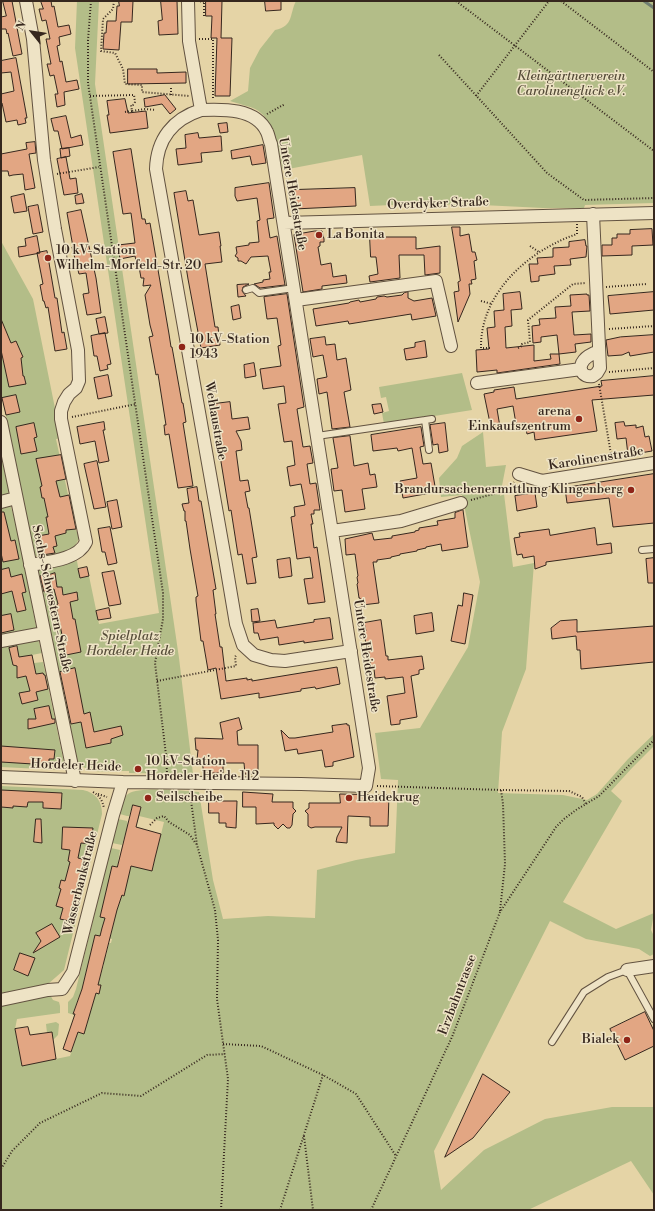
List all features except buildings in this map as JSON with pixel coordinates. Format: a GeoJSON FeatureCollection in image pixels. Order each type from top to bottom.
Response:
{"type":"FeatureCollection","features":[{"type":"Feature","properties":{"kind":"street"},"geometry":{"type":"LineString","coordinates":[[26,1],[33,38],[38,88],[40,131],[46,176],[78,350],[79,381],[76,388],[69,394],[64,402],[61,411],[61,419],[86,542],[80,550],[72,556],[30,565]]}},
{"type":"Feature","properties":{"kind":"street"},"geometry":{"type":"LineString","coordinates":[[188,1],[189,41],[207,110],[238,112],[247,114],[257,120]]}},
{"type":"Feature","properties":{"kind":"street","name":"Wehlaustraße"},"geometry":{"type":"LineString","coordinates":[[207,110],[188,114],[177,122],[167,134],[158,153],[156,169],[226,559],[236,624],[243,645]]}},
{"type":"Feature","properties":{"kind":"street","name":"Untere Heidestraße"},"geometry":{"type":"LineString","coordinates":[[257,120],[266,131],[271,144],[284,223],[369,768],[366,786]]}},
{"type":"Feature","properties":{"kind":"street","name":"Overdyker Straße"},"geometry":{"type":"LineString","coordinates":[[284,223],[654,212]]}},
{"type":"Feature","properties":{"kind":"street"},"geometry":{"type":"LineString","coordinates":[[593,214],[597,330],[599,351],[600,368],[593,376],[588,377],[582,374],[581,369],[584,360],[599,351]]}},
{"type":"Feature","properties":{"kind":"street"},"geometry":{"type":"LineString","coordinates":[[295,294],[436,281],[451,346]]}},
{"type":"Feature","properties":{"kind":"street"},"geometry":{"type":"LineString","coordinates":[[477,383],[581,369]]}},
{"type":"Feature","properties":{"kind":"street","name":"Sechs-Schwestern-Straße"},"geometry":{"type":"LineString","coordinates":[[1,422],[76,781]]}},
{"type":"Feature","properties":{"kind":"street","name":"Karolinenstraße"},"geometry":{"type":"LineString","coordinates":[[519,474],[542,481],[654,463]]}},
{"type":"Feature","properties":{"kind":"street"},"geometry":{"type":"LineString","coordinates":[[1,502],[16,498]]}},
{"type":"Feature","properties":{"kind":"street"},"geometry":{"type":"LineString","coordinates":[[332,531],[401,521],[460,503]]}},
{"type":"Feature","properties":{"kind":"street"},"geometry":{"type":"LineString","coordinates":[[1,641],[44,633]]}},
{"type":"Feature","properties":{"kind":"street"},"geometry":{"type":"LineString","coordinates":[[243,645],[254,655],[271,660],[285,661],[351,651]]}},
{"type":"Feature","properties":{"kind":"street","name":"Hordeler Heide"},"geometry":{"type":"LineString","coordinates":[[1,777],[76,781],[366,786]]}},
{"type":"Feature","properties":{"kind":"street","name":"Wasserbankstraße"},"geometry":{"type":"LineString","coordinates":[[1,1000],[48,990],[62,989],[73,972],[113,814],[123,782]]}},
{"type":"Feature","properties":{"kind":"street"},"geometry":{"type":"LineString","coordinates":[[627,970],[654,966]]}},
{"type":"Feature","properties":{"kind":"lane"},"geometry":{"type":"LineString","coordinates":[[246,290],[253,288],[259,293],[295,294]]}},
{"type":"Feature","properties":{"kind":"lane"},"geometry":{"type":"LineString","coordinates":[[317,436],[432,419]]}},
{"type":"Feature","properties":{"kind":"lane"},"geometry":{"type":"LineString","coordinates":[[424,420],[429,450]]}},
{"type":"Feature","properties":{"kind":"lane"},"geometry":{"type":"LineString","coordinates":[[642,550],[654,549]]}},
{"type":"Feature","properties":{"kind":"lane"},"geometry":{"type":"LineString","coordinates":[[552,1042],[584,992],[608,977],[627,970],[654,1019]]}},
{"type":"Feature","properties":{"kind":"path"},"geometry":{"type":"LineString","coordinates":[[91,1],[88,40],[88,83],[99,167],[136,404],[163,593],[163,619],[155,663],[166,755],[167,782]]}},
{"type":"Feature","properties":{"kind":"path"},"geometry":{"type":"LineString","coordinates":[[114,1],[113,9],[103,19],[101,51],[115,53],[123,68],[125,84],[142,84],[142,92],[187,96]]}},
{"type":"Feature","properties":{"kind":"path"},"geometry":{"type":"LineString","coordinates":[[204,1],[204,16]]}},
{"type":"Feature","properties":{"kind":"path"},"geometry":{"type":"LineString","coordinates":[[456,1],[654,151]]}},
{"type":"Feature","properties":{"kind":"path"},"geometry":{"type":"LineString","coordinates":[[476,96],[549,1]]}},
{"type":"Feature","properties":{"kind":"path"},"geometry":{"type":"LineString","coordinates":[[561,1],[654,72]]}},
{"type":"Feature","properties":{"kind":"path"},"geometry":{"type":"LineString","coordinates":[[206,39],[213,39],[215,51],[213,69],[214,81],[207,110]]}},
{"type":"Feature","properties":{"kind":"path"},"geometry":{"type":"LineString","coordinates":[[439,55],[547,173],[584,200],[654,198]]}},
{"type":"Feature","properties":{"kind":"path"},"geometry":{"type":"LineString","coordinates":[[207,69],[213,69]]}},
{"type":"Feature","properties":{"kind":"path"},"geometry":{"type":"LineString","coordinates":[[170,88],[171,95]]}},
{"type":"Feature","properties":{"kind":"path"},"geometry":{"type":"LineString","coordinates":[[90,96],[134,95],[135,102],[134,105],[131,105],[132,111]]}},
{"type":"Feature","properties":{"kind":"path"},"geometry":{"type":"LineString","coordinates":[[257,120],[285,104]]}},
{"type":"Feature","properties":{"kind":"path"},"geometry":{"type":"LineString","coordinates":[[127,112],[145,109],[156,110]]}},
{"type":"Feature","properties":{"kind":"path"},"geometry":{"type":"LineString","coordinates":[[46,176],[99,167]]}},
{"type":"Feature","properties":{"kind":"path"},"geometry":{"type":"LineString","coordinates":[[490,348],[481,348],[481,336],[492,304],[510,277],[521,266],[539,252],[559,241],[577,234],[576,215]]}},
{"type":"Feature","properties":{"kind":"path"},"geometry":{"type":"LineString","coordinates":[[530,246],[539,252]]}},
{"type":"Feature","properties":{"kind":"path"},"geometry":{"type":"LineString","coordinates":[[518,348],[522,346],[522,344],[530,342],[528,320],[573,284],[647,284]]}},
{"type":"Feature","properties":{"kind":"path"},"geometry":{"type":"LineString","coordinates":[[481,301],[492,304]]}},
{"type":"Feature","properties":{"kind":"path"},"geometry":{"type":"LineString","coordinates":[[597,330],[654,326]]}},
{"type":"Feature","properties":{"kind":"path"},"geometry":{"type":"LineString","coordinates":[[613,470],[597,373],[654,368]]}},
{"type":"Feature","properties":{"kind":"path"},"geometry":{"type":"LineString","coordinates":[[61,419],[136,404]]}},
{"type":"Feature","properties":{"kind":"path"},"geometry":{"type":"LineString","coordinates":[[460,503],[508,490],[519,474]]}},
{"type":"Feature","properties":{"kind":"path"},"geometry":{"type":"LineString","coordinates":[[157,681],[236,666],[235,657],[243,645]]}},
{"type":"Feature","properties":{"kind":"path","name":"Erzbahntrasse"},"geometry":{"type":"LineString","coordinates":[[371,1210],[452,1037],[500,912],[556,827],[564,819],[599,796],[654,740]]}},
{"type":"Feature","properties":{"kind":"path"},"geometry":{"type":"LineString","coordinates":[[76,781],[83,787],[98,794],[102,799],[105,810]]}},
{"type":"Feature","properties":{"kind":"path"},"geometry":{"type":"LineString","coordinates":[[188,782],[192,818],[197,844],[215,910],[218,940],[217,999],[228,1079],[221,1210]]}},
{"type":"Feature","properties":{"kind":"path"},"geometry":{"type":"LineString","coordinates":[[366,786],[569,791],[582,797],[586,804]]}},
{"type":"Feature","properties":{"kind":"path"},"geometry":{"type":"LineString","coordinates":[[500,912],[505,864],[503,804],[501,790]]}},
{"type":"Feature","properties":{"kind":"path"},"geometry":{"type":"LineString","coordinates":[[150,825],[157,818],[164,816],[169,822],[190,834],[197,844]]}},
{"type":"Feature","properties":{"kind":"path"},"geometry":{"type":"LineString","coordinates":[[223,1044],[261,1046],[324,1075],[356,1094],[396,1156]]}},
{"type":"Feature","properties":{"kind":"path"},"geometry":{"type":"LineString","coordinates":[[1,1169],[12,1151],[40,1123],[102,1093],[141,1096],[207,1055],[225,1054]]}},
{"type":"Feature","properties":{"kind":"path"},"geometry":{"type":"LineString","coordinates":[[280,1210],[324,1075]]}},
{"type":"Feature","properties":{"kind":"path"},"geometry":{"type":"LineString","coordinates":[[304,1134],[313,1210]]}},
{"type":"Feature","properties":{"kind":"green space","name":"Spielplatz Hordeler Heide"},"geometry":{"type":"Polygon","coordinates":[[[77,1],[99,1],[95,84],[179,658],[193,774],[129,773],[129,771],[102,772],[89,770],[78,763],[64,702],[73,700],[64,687],[61,688],[38,570],[77,561],[80,578],[89,576],[99,624],[159,613],[75,48],[77,1]]]}},
{"type":"Feature","properties":{"kind":"green space","name":"Kleingärtnerverein Carolinenglück e.V."},"geometry":{"type":"Polygon","coordinates":[[[296,1],[654,1],[654,203],[585,205],[584,208],[413,204],[370,206],[362,155],[283,170],[278,145],[272,129],[263,115],[251,107],[230,101],[248,91],[250,68],[260,49],[275,30],[285,26],[288,23],[296,1]]]}},
{"type":"Feature","properties":{"kind":"green space"},"geometry":{"type":"Polygon","coordinates":[[[1,241],[33,299],[61,438],[56,439],[70,504],[74,503],[78,520],[74,521],[75,529],[80,536],[74,547],[68,551],[42,557],[35,555],[33,550],[1,392],[1,241]]]}},
{"type":"Feature","properties":{"kind":"green space"},"geometry":{"type":"Polygon","coordinates":[[[462,373],[472,410],[384,424],[382,413],[389,411],[386,397],[381,398],[379,387],[462,373]]]}},
{"type":"Feature","properties":{"kind":"green space"},"geometry":{"type":"Polygon","coordinates":[[[483,432],[486,467],[506,465],[500,496],[504,494],[513,567],[534,563],[526,669],[502,732],[498,793],[563,795],[587,800],[597,794],[628,759],[654,734],[654,746],[611,791],[622,801],[563,902],[616,929],[654,913],[651,930],[654,936],[654,954],[650,956],[639,949],[586,939],[550,921],[434,1151],[441,1190],[484,1150],[545,1119],[612,1107],[654,1107],[654,1195],[631,1161],[528,1210],[1,1210],[1,1004],[49,993],[53,1000],[59,1002],[60,1013],[17,1019],[15,1029],[22,1066],[70,1056],[81,1023],[87,1025],[87,1020],[100,985],[98,985],[104,964],[93,961],[95,954],[106,956],[109,943],[111,943],[112,939],[95,935],[82,989],[73,1013],[74,1015],[68,1013],[68,1002],[73,997],[76,989],[111,848],[120,850],[118,862],[120,863],[106,892],[100,917],[105,918],[101,933],[111,935],[120,895],[124,896],[126,888],[127,864],[152,871],[164,822],[139,816],[141,807],[133,805],[129,816],[120,814],[124,798],[128,794],[142,790],[199,792],[213,880],[223,919],[268,916],[315,918],[317,870],[356,860],[395,853],[398,780],[381,779],[375,733],[420,728],[468,647],[480,582],[462,495],[441,497],[439,478],[457,458],[462,446],[483,432]]]}},
{"type":"Feature","properties":{"kind":"green space"},"geometry":{"type":"Polygon","coordinates":[[[1,455],[10,497],[1,499],[1,455]]]}},
{"type":"Feature","properties":{"kind":"green space"},"geometry":{"type":"Polygon","coordinates":[[[10,504],[16,523],[37,631],[1,637],[1,507],[10,504]]]}},
{"type":"Feature","properties":{"kind":"green space"},"geometry":{"type":"Polygon","coordinates":[[[38,639],[42,653],[32,655],[34,663],[43,662],[64,763],[61,770],[1,767],[1,645],[38,639]]]}},
{"type":"Feature","properties":{"kind":"green space"},"geometry":{"type":"Polygon","coordinates":[[[1,786],[88,791],[95,795],[99,801],[102,814],[64,970],[48,984],[1,995],[1,786]]]}},
{"type":"Feature","properties":{"kind":"green space"},"geometry":{"type":"Polygon","coordinates":[[[118,819],[127,821],[128,825],[122,845],[112,843],[118,819]]]}},
{"type":"Feature","properties":{"kind":"green space"},"geometry":{"type":"Polygon","coordinates":[[[56,1022],[59,1024],[58,1035],[53,1040],[47,1033],[46,1024],[56,1022]]]}},
{"type":"Feature","properties":{"kind":"waterway"},"geometry":{"type":"LineString","coordinates":[[644,1],[654,8]]}},
{"type":"Feature","properties":{"kind":"place","name":"La Bonita"},"geometry":{"type":"Point","coordinates":[319,235]}},
{"type":"Feature","properties":{"kind":"place","name":"10 kV-Station Wilhelm-Morfeld-Str. 20"},"geometry":{"type":"Point","coordinates":[48,258]}},
{"type":"Feature","properties":{"kind":"place","name":"10 kV-Station 1943"},"geometry":{"type":"Point","coordinates":[182,347]}},
{"type":"Feature","properties":{"kind":"place","name":"arena Einkaufszentrum"},"geometry":{"type":"Point","coordinates":[579,419]}},
{"type":"Feature","properties":{"kind":"place","name":"Brandursachenermittlung Klingenberg"},"geometry":{"type":"Point","coordinates":[631,490]}},
{"type":"Feature","properties":{"kind":"place","name":"10 kV-Station Hordeler Heide 112"},"geometry":{"type":"Point","coordinates":[138,769]}},
{"type":"Feature","properties":{"kind":"place","name":"Seilscheibe"},"geometry":{"type":"Point","coordinates":[148,798]}},
{"type":"Feature","properties":{"kind":"place","name":"Heidekrug"},"geometry":{"type":"Point","coordinates":[349,798]}},
{"type":"Feature","properties":{"kind":"place","name":"Bialek"},"geometry":{"type":"Point","coordinates":[627,1040]}}]}
